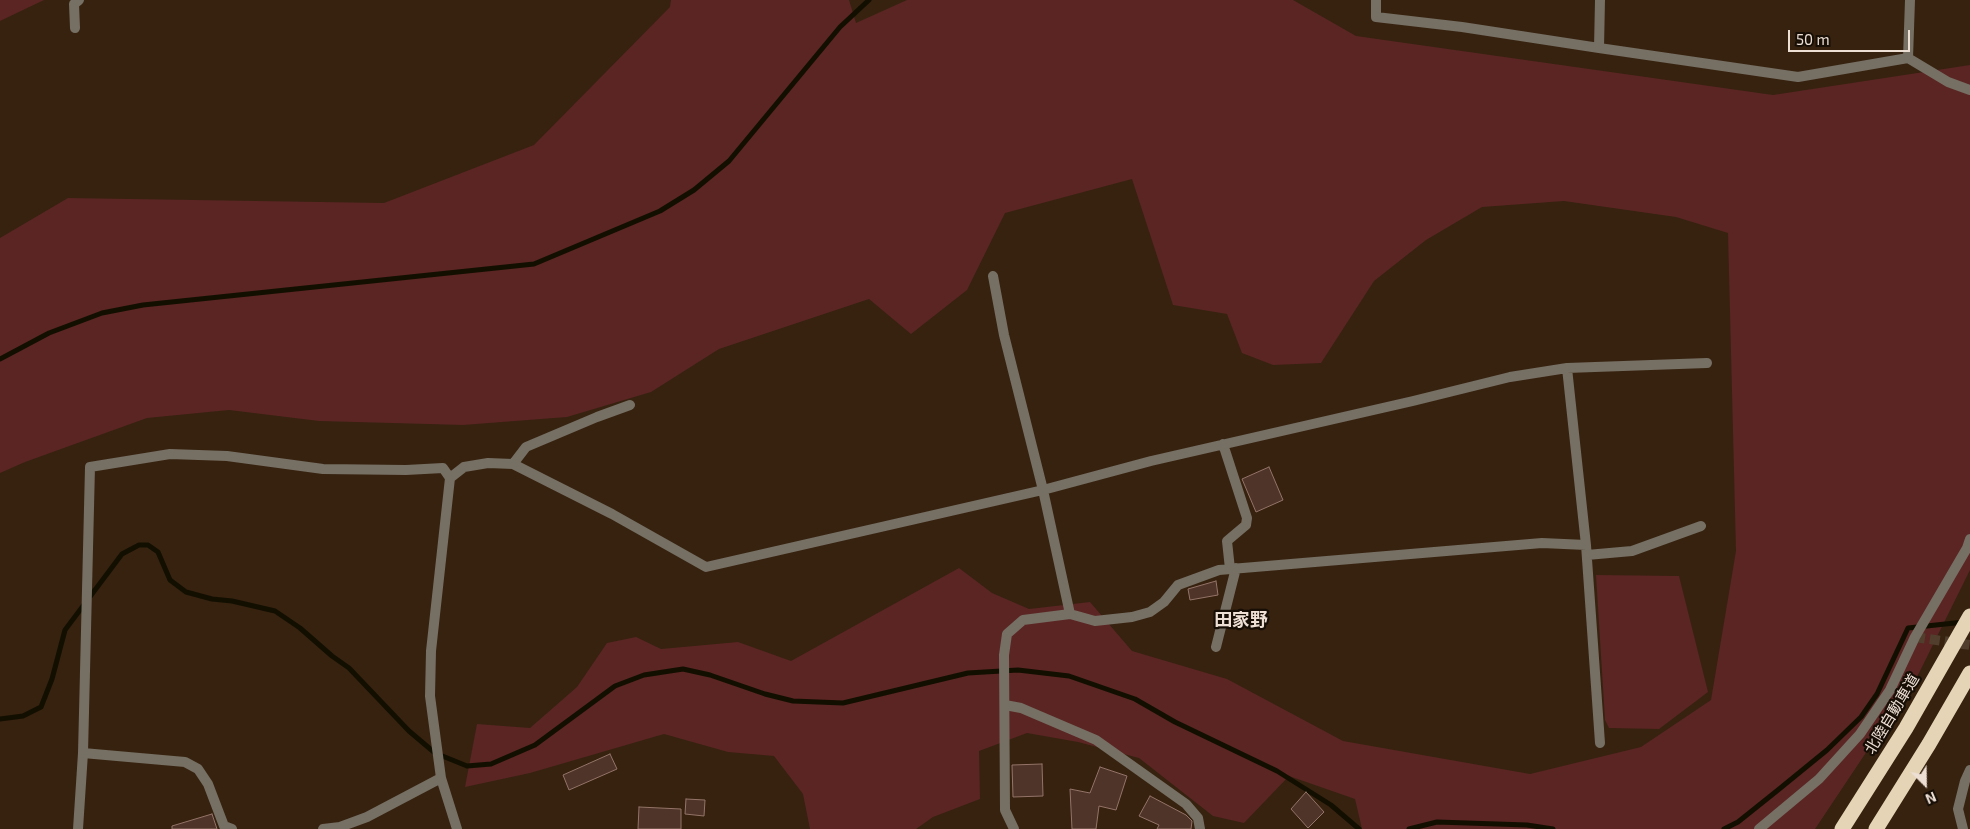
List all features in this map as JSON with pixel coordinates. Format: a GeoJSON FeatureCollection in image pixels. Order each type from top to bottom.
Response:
{"type":"FeatureCollection","features":[{"type":"Feature","properties":{"kind":"highway","name":"北陸自動車道"},"geometry":{"type":"LineString","coordinates":[[1842,829],[1906,728],[1970,616]]}},
{"type":"Feature","properties":{"kind":"highway"},"geometry":{"type":"LineString","coordinates":[[1876,829],[1929,744],[1970,673]]}},
{"type":"Feature","properties":{"kind":"street"},"geometry":{"type":"LineString","coordinates":[[75,28],[74,4],[79,0]]}},
{"type":"Feature","properties":{"kind":"street"},"geometry":{"type":"LineString","coordinates":[[1376,0],[1376,17],[1462,27],[1798,77],[1908,58],[1948,82],[1970,90]]}},
{"type":"Feature","properties":{"kind":"street"},"geometry":{"type":"LineString","coordinates":[[1599,48],[1600,0]]}},
{"type":"Feature","properties":{"kind":"street"},"geometry":{"type":"LineString","coordinates":[[1908,58],[1910,0]]}},
{"type":"Feature","properties":{"kind":"street"},"geometry":{"type":"LineString","coordinates":[[993,276],[1004,335],[1043,490],[1070,614]]}},
{"type":"Feature","properties":{"kind":"street"},"geometry":{"type":"LineString","coordinates":[[450,478],[464,467],[488,463],[513,464],[612,514],[706,567],[1043,490],[1151,460],[1413,402],[1510,377],[1567,368],[1707,363]]}},
{"type":"Feature","properties":{"kind":"street"},"geometry":{"type":"LineString","coordinates":[[1567,368],[1586,550],[1600,743]]}},
{"type":"Feature","properties":{"kind":"street"},"geometry":{"type":"LineString","coordinates":[[513,464],[526,447],[630,405]]}},
{"type":"Feature","properties":{"kind":"street"},"geometry":{"type":"LineString","coordinates":[[1216,647],[1233,569],[1227,541],[1246,524],[1248,518],[1222,444]]}},
{"type":"Feature","properties":{"kind":"street"},"geometry":{"type":"LineString","coordinates":[[78,829],[83,753],[90,467],[170,454],[227,456],[323,469],[406,470],[443,468],[450,478],[431,651],[430,696],[441,778],[457,829]]}},
{"type":"Feature","properties":{"kind":"street"},"geometry":{"type":"LineString","coordinates":[[1014,829],[1005,810],[1004,655],[1007,634],[1023,620],[1070,614],[1095,621],[1132,617],[1150,612],[1164,602],[1178,585],[1219,570],[1542,543],[1586,550],[1632,551],[1701,526]]}},
{"type":"Feature","properties":{"kind":"street"},"geometry":{"type":"LineString","coordinates":[[1759,829],[1818,779],[1860,734],[1890,690],[1914,637],[1970,539]]}},
{"type":"Feature","properties":{"kind":"street"},"geometry":{"type":"LineString","coordinates":[[1005,705],[1021,708],[1096,740],[1186,804],[1198,818],[1200,829]]}},
{"type":"Feature","properties":{"kind":"street"},"geometry":{"type":"LineString","coordinates":[[83,753],[185,762],[198,769],[208,784],[224,826],[232,829]]}},
{"type":"Feature","properties":{"kind":"street"},"geometry":{"type":"LineString","coordinates":[[1963,829],[1958,809],[1965,781],[1970,770]]}},
{"type":"Feature","properties":{"kind":"street"},"geometry":{"type":"LineString","coordinates":[[323,829],[340,827],[367,816],[441,778]]}},
{"type":"Feature","properties":{"kind":"shaded area"},"geometry":{"type":"Polygon","coordinates":[[[0,0],[44,0],[0,21],[0,0]]]}},
{"type":"Feature","properties":{"kind":"shaded area"},"geometry":{"type":"Polygon","coordinates":[[[671,0],[849,0],[856,23],[907,0],[1293,0],[1356,36],[1773,95],[1970,65],[1970,570],[1919,673],[1815,829],[1362,829],[1355,799],[1289,776],[1244,823],[1213,816],[1139,758],[1078,742],[1027,733],[979,751],[980,799],[933,817],[916,829],[810,829],[803,794],[774,756],[728,752],[664,734],[530,773],[465,787],[477,724],[530,728],[577,687],[607,643],[636,637],[661,649],[738,642],[791,661],[959,568],[992,593],[1029,609],[1090,602],[1132,651],[1227,679],[1343,741],[1530,774],[1641,747],[1711,700],[1736,551],[1728,233],[1676,217],[1564,201],[1482,207],[1426,240],[1374,281],[1321,363],[1273,365],[1242,353],[1227,314],[1173,305],[1132,179],[1005,213],[967,290],[911,334],[869,299],[719,349],[651,392],[567,417],[463,425],[319,421],[229,410],[147,418],[25,462],[0,473],[0,238],[68,198],[384,203],[534,145],[670,7],[671,0]]]}},
{"type":"Feature","properties":{"kind":"shaded area"},"geometry":{"type":"Polygon","coordinates":[[[1596,575],[1679,576],[1708,692],[1659,729],[1609,728],[1605,720],[1596,575]]]}},
{"type":"Feature","properties":{"kind":"building"},"geometry":{"type":"Polygon","coordinates":[[[1269,467],[1283,500],[1256,512],[1242,479],[1269,467]]]}},
{"type":"Feature","properties":{"kind":"building"},"geometry":{"type":"Polygon","coordinates":[[[1216,581],[1218,595],[1190,600],[1188,589],[1216,581]]]}},
{"type":"Feature","properties":{"kind":"building"},"geometry":{"type":"Polygon","coordinates":[[[610,754],[617,769],[569,790],[563,775],[610,754]]]}},
{"type":"Feature","properties":{"kind":"building"},"geometry":{"type":"Polygon","coordinates":[[[1042,764],[1043,796],[1013,797],[1012,765],[1042,764]]]}},
{"type":"Feature","properties":{"kind":"building"},"geometry":{"type":"Polygon","coordinates":[[[1100,767],[1127,776],[1116,810],[1099,806],[1096,829],[1072,829],[1070,789],[1090,793],[1100,767]]]}},
{"type":"Feature","properties":{"kind":"building"},"geometry":{"type":"Polygon","coordinates":[[[1306,792],[1324,812],[1308,828],[1291,809],[1306,792]]]}},
{"type":"Feature","properties":{"kind":"building"},"geometry":{"type":"Polygon","coordinates":[[[1150,796],[1186,815],[1192,821],[1191,829],[1157,829],[1159,825],[1139,816],[1150,796]]]}},
{"type":"Feature","properties":{"kind":"building"},"geometry":{"type":"Polygon","coordinates":[[[686,799],[705,800],[704,816],[685,814],[686,799]]]}},
{"type":"Feature","properties":{"kind":"building"},"geometry":{"type":"Polygon","coordinates":[[[639,807],[681,809],[681,829],[638,829],[639,807]]]}},
{"type":"Feature","properties":{"kind":"building"},"geometry":{"type":"Polygon","coordinates":[[[212,814],[217,829],[172,829],[172,826],[212,814]]]}},
{"type":"Feature","properties":{"kind":"waterway"},"geometry":{"type":"LineString","coordinates":[[0,359],[49,333],[102,313],[143,305],[534,264],[660,211],[694,190],[729,161],[840,27],[869,0]]}},
{"type":"Feature","properties":{"kind":"waterway"},"geometry":{"type":"LineString","coordinates":[[0,719],[23,716],[41,707],[52,679],[65,630],[122,554],[139,545],[148,545],[158,552],[170,580],[186,592],[275,611],[300,628],[349,668],[409,731],[435,753],[467,766],[491,764],[535,745],[615,686],[644,675],[683,669],[710,675],[765,694],[793,701],[843,703],[968,673],[1018,670],[1069,676],[1135,699],[1175,722],[1277,771],[1331,805],[1359,829]]}},
{"type":"Feature","properties":{"kind":"waterway"},"geometry":{"type":"LineString","coordinates":[[1724,829],[1738,822],[1827,750],[1861,717],[1877,694],[1908,628],[1964,622]]}},
{"type":"Feature","properties":{"kind":"waterway"},"geometry":{"type":"LineString","coordinates":[[1409,829],[1437,822],[1527,825],[1553,829]]}},
{"type":"Feature","properties":{"kind":"tunnel"},"geometry":{"type":"LineString","coordinates":[[1915,637],[1970,645]]}},
{"type":"Feature","properties":{"kind":"district","name":"田家野"},"geometry":{"type":"Point","coordinates":[1241,620]}}]}
